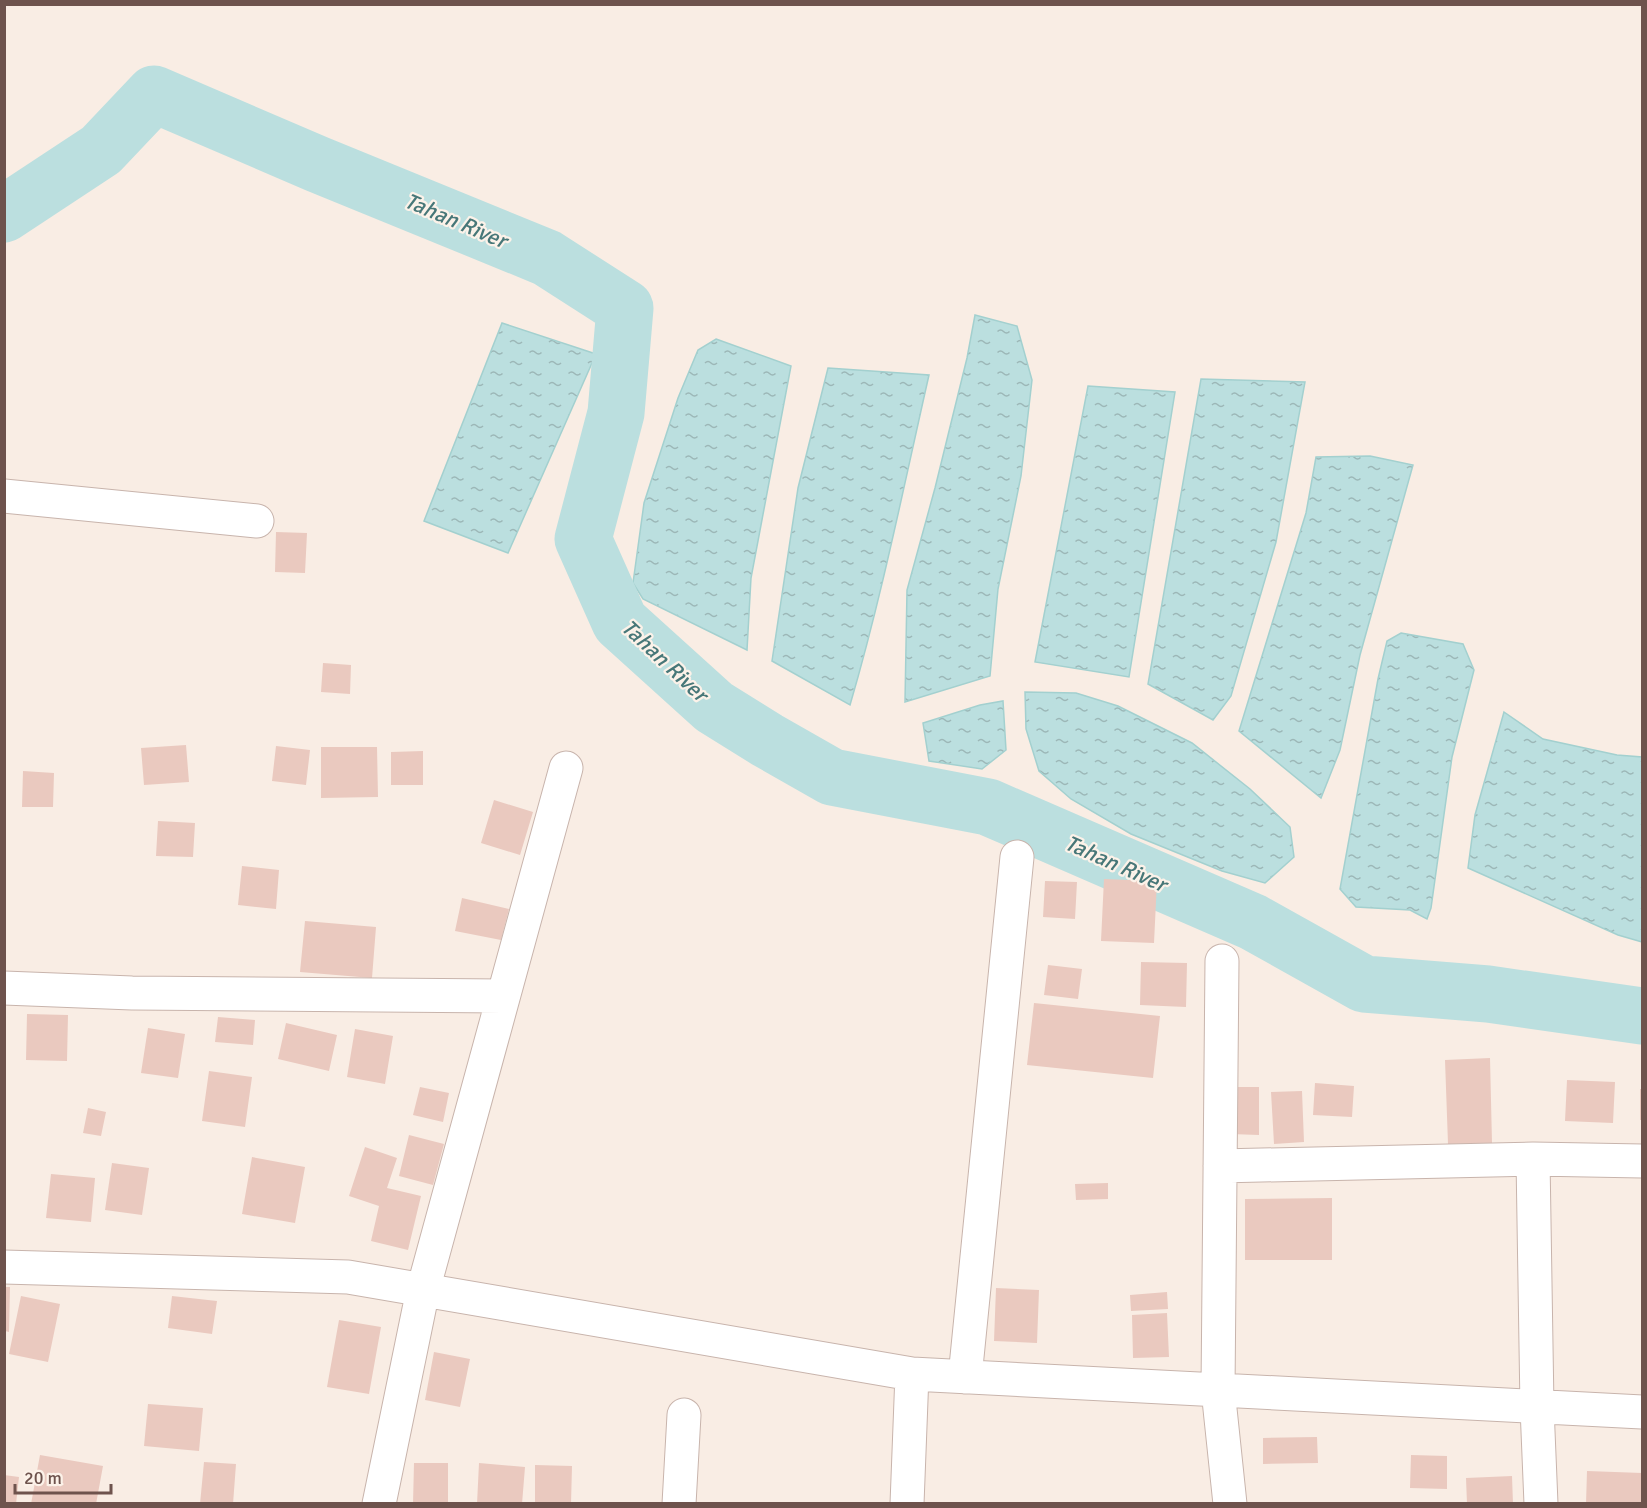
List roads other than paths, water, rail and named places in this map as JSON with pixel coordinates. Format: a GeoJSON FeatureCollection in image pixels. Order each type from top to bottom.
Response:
{"type":"FeatureCollection","features":[{"type":"Feature","properties":{"kind":"street"},"geometry":{"type":"LineString","coordinates":[[4,496],[257,521]]}},
{"type":"Feature","properties":{"kind":"street"},"geometry":{"type":"LineString","coordinates":[[379,1503],[423,1290],[566,768]]}},
{"type":"Feature","properties":{"kind":"street"},"geometry":{"type":"LineString","coordinates":[[965,1377],[1017,857]]}},
{"type":"Feature","properties":{"kind":"street"},"geometry":{"type":"LineString","coordinates":[[1222,961],[1218,1390],[1230,1503]]}},
{"type":"Feature","properties":{"kind":"street"},"geometry":{"type":"LineString","coordinates":[[4,988],[132,993],[503,996]]}},
{"type":"Feature","properties":{"kind":"street"},"geometry":{"type":"LineString","coordinates":[[1220,1166],[1533,1159],[1642,1161]]}},
{"type":"Feature","properties":{"kind":"street"},"geometry":{"type":"LineString","coordinates":[[1533,1159],[1541,1503]]}},
{"type":"Feature","properties":{"kind":"street"},"geometry":{"type":"LineString","coordinates":[[4,1267],[348,1277],[912,1374],[1642,1412]]}},
{"type":"Feature","properties":{"kind":"street"},"geometry":{"type":"LineString","coordinates":[[907,1503],[912,1374]]}},
{"type":"Feature","properties":{"kind":"street"},"geometry":{"type":"LineString","coordinates":[[679,1503],[684,1415]]}},
{"type":"Feature","properties":{"kind":"water"},"geometry":{"type":"Polygon","coordinates":[[[975,315],[1017,326],[1032,380],[1021,476],[998,589],[990,676],[905,702],[907,590],[935,488],[967,358],[975,315]]]}},
{"type":"Feature","properties":{"kind":"water"},"geometry":{"type":"Polygon","coordinates":[[[502,323],[596,354],[508,553],[424,521],[502,323]]]}},
{"type":"Feature","properties":{"kind":"water"},"geometry":{"type":"Polygon","coordinates":[[[716,339],[791,366],[751,578],[747,650],[643,599],[633,583],[644,503],[678,398],[698,350],[716,339]]]}},
{"type":"Feature","properties":{"kind":"water"},"geometry":{"type":"Polygon","coordinates":[[[828,368],[929,375],[882,582],[850,705],[772,661],[798,488],[828,368]]]}},
{"type":"Feature","properties":{"kind":"water"},"geometry":{"type":"Polygon","coordinates":[[[1201,379],[1305,382],[1276,542],[1231,696],[1213,720],[1148,684],[1201,379]]]}},
{"type":"Feature","properties":{"kind":"water"},"geometry":{"type":"Polygon","coordinates":[[[1088,386],[1175,392],[1129,677],[1035,662],[1088,386]]]}},
{"type":"Feature","properties":{"kind":"water"},"geometry":{"type":"Polygon","coordinates":[[[1370,456],[1413,465],[1360,655],[1340,750],[1321,798],[1239,731],[1306,513],[1316,457],[1370,456]]]}},
{"type":"Feature","properties":{"kind":"water"},"geometry":{"type":"Polygon","coordinates":[[[1401,633],[1463,644],[1474,670],[1452,757],[1431,908],[1427,919],[1410,910],[1356,907],[1340,889],[1387,641],[1401,633]]]}},
{"type":"Feature","properties":{"kind":"water"},"geometry":{"type":"Polygon","coordinates":[[[1025,692],[1076,693],[1118,706],[1192,743],[1250,789],[1290,827],[1294,857],[1265,883],[1222,871],[1131,834],[1071,799],[1039,771],[1026,729],[1025,692]]]}},
{"type":"Feature","properties":{"kind":"water"},"geometry":{"type":"Polygon","coordinates":[[[1003,701],[1006,750],[982,769],[929,761],[923,723],[980,705],[1003,701]]]}},
{"type":"Feature","properties":{"kind":"water"},"geometry":{"type":"Polygon","coordinates":[[[1504,712],[1543,739],[1617,755],[1642,757],[1642,942],[1618,935],[1468,868],[1475,815],[1504,712]]]}},
{"type":"Feature","properties":{"kind":"waterway","name":"Tahan River"},"geometry":{"type":"LineString","coordinates":[[4,214],[101,150],[154,94],[317,164],[547,258],[625,308],[616,413],[583,539],[620,622],[714,707],[832,777],[988,807],[1253,922],[1364,984],[1488,994],[1642,1016]]}}]}
